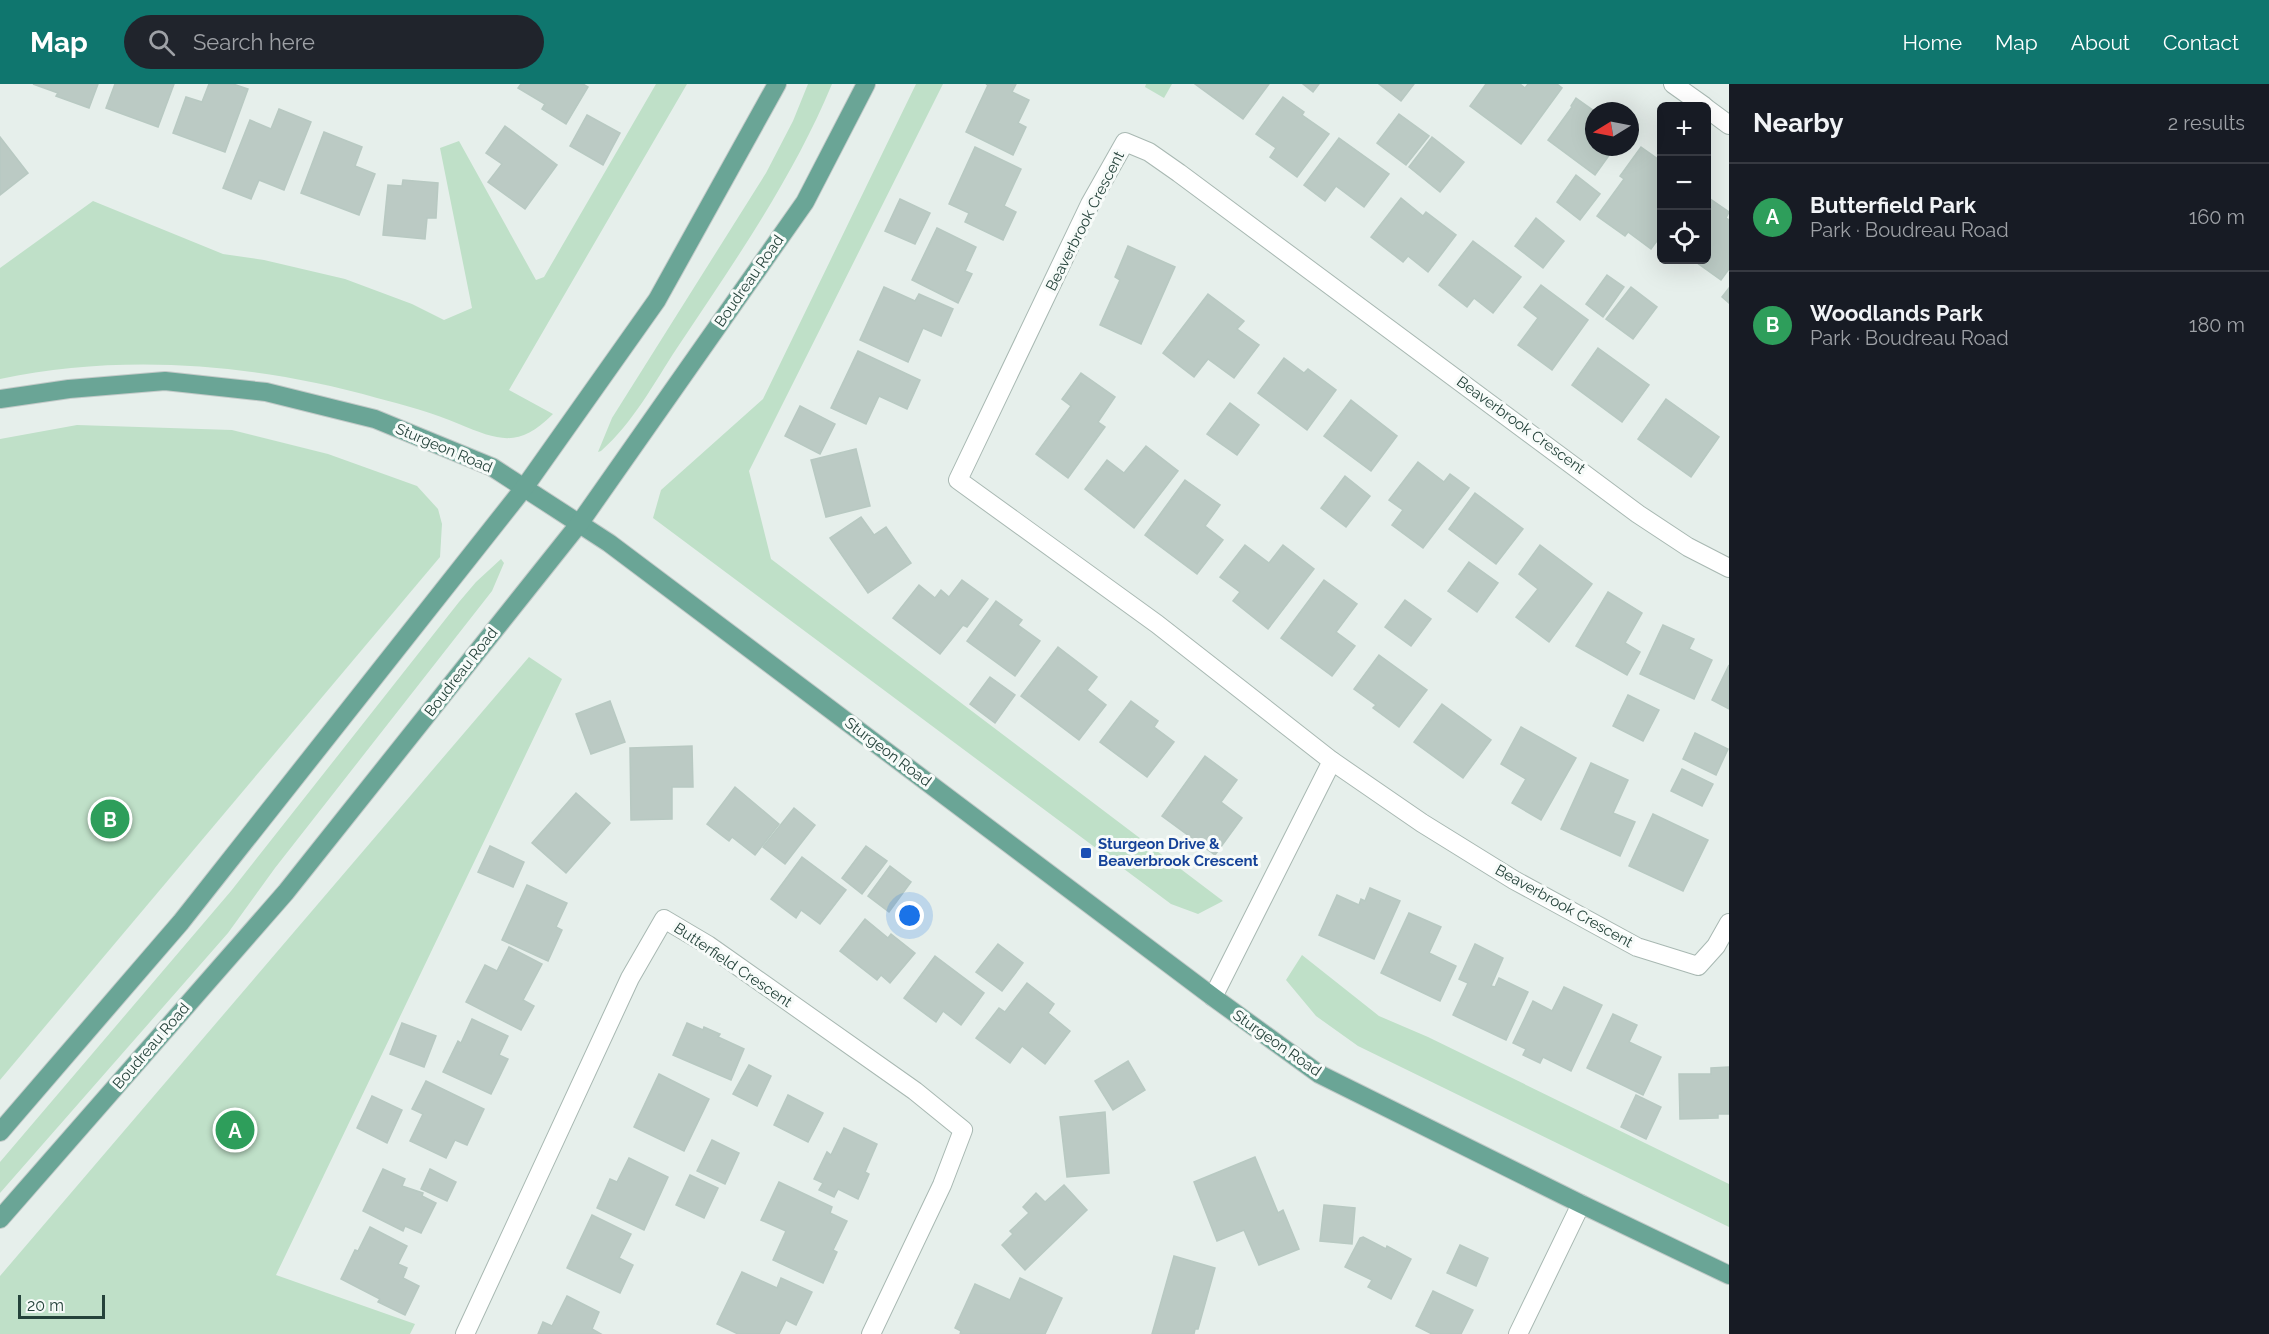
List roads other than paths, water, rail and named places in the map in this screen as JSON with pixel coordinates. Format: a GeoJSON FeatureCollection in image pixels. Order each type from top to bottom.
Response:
{"type":"FeatureCollection","features":[{"type":"Feature","properties":{"kind":"main road"},"geometry":{"type":"LineString","coordinates":[[0,1131],[181,921],[524,488],[657,300],[777,84]]}},
{"type":"Feature","properties":{"kind":"main road","name":"Boudreau Road"},"geometry":{"type":"LineString","coordinates":[[0,1219],[286,892],[579,524],[805,202],[866,84]]}},
{"type":"Feature","properties":{"kind":"main road","name":"Sturgeon Road"},"geometry":{"type":"LineString","coordinates":[[0,399],[69,388],[165,381],[266,392],[375,419],[492,467],[609,543],[1213,997],[1319,1074],[1729,1275]]}},
{"type":"Feature","properties":{"kind":"street"},"geometry":{"type":"LineString","coordinates":[[1673,84],[1698,102]]}},
{"type":"Feature","properties":{"kind":"street"},"geometry":{"type":"LineString","coordinates":[[1711,112],[1729,125]]}},
{"type":"Feature","properties":{"kind":"street","name":"Beaverbrook Crescent"},"geometry":{"type":"LineString","coordinates":[[1729,568],[1688,547],[1638,514],[1179,173],[1149,152],[1125,142],[1090,204],[958,480],[1157,624],[1332,761],[1422,823],[1514,880],[1637,947],[1698,966],[1716,946],[1729,923]]}},
{"type":"Feature","properties":{"kind":"street"},"geometry":{"type":"LineString","coordinates":[[1213,997],[1332,761]]}},
{"type":"Feature","properties":{"kind":"street","name":"Butterfield Crescent"},"geometry":{"type":"LineString","coordinates":[[465,1334],[630,978],[664,919],[708,945],[906,1084],[963,1130],[942,1185],[871,1334]]}},
{"type":"Feature","properties":{"kind":"street"},"geometry":{"type":"LineString","coordinates":[[1518,1334],[1581,1204]]}},
{"type":"Feature","properties":{"kind":"place","name":"Woodlands Park"},"geometry":{"type":"Point","coordinates":[110,819]}},
{"type":"Feature","properties":{"kind":"place","name":"Sturgeon Drive & Beaverbrook Crescent"},"geometry":{"type":"Point","coordinates":[1086,853]}},
{"type":"Feature","properties":{"kind":"place","name":"Butterfield Park"},"geometry":{"type":"Point","coordinates":[235,1130]}}]}
